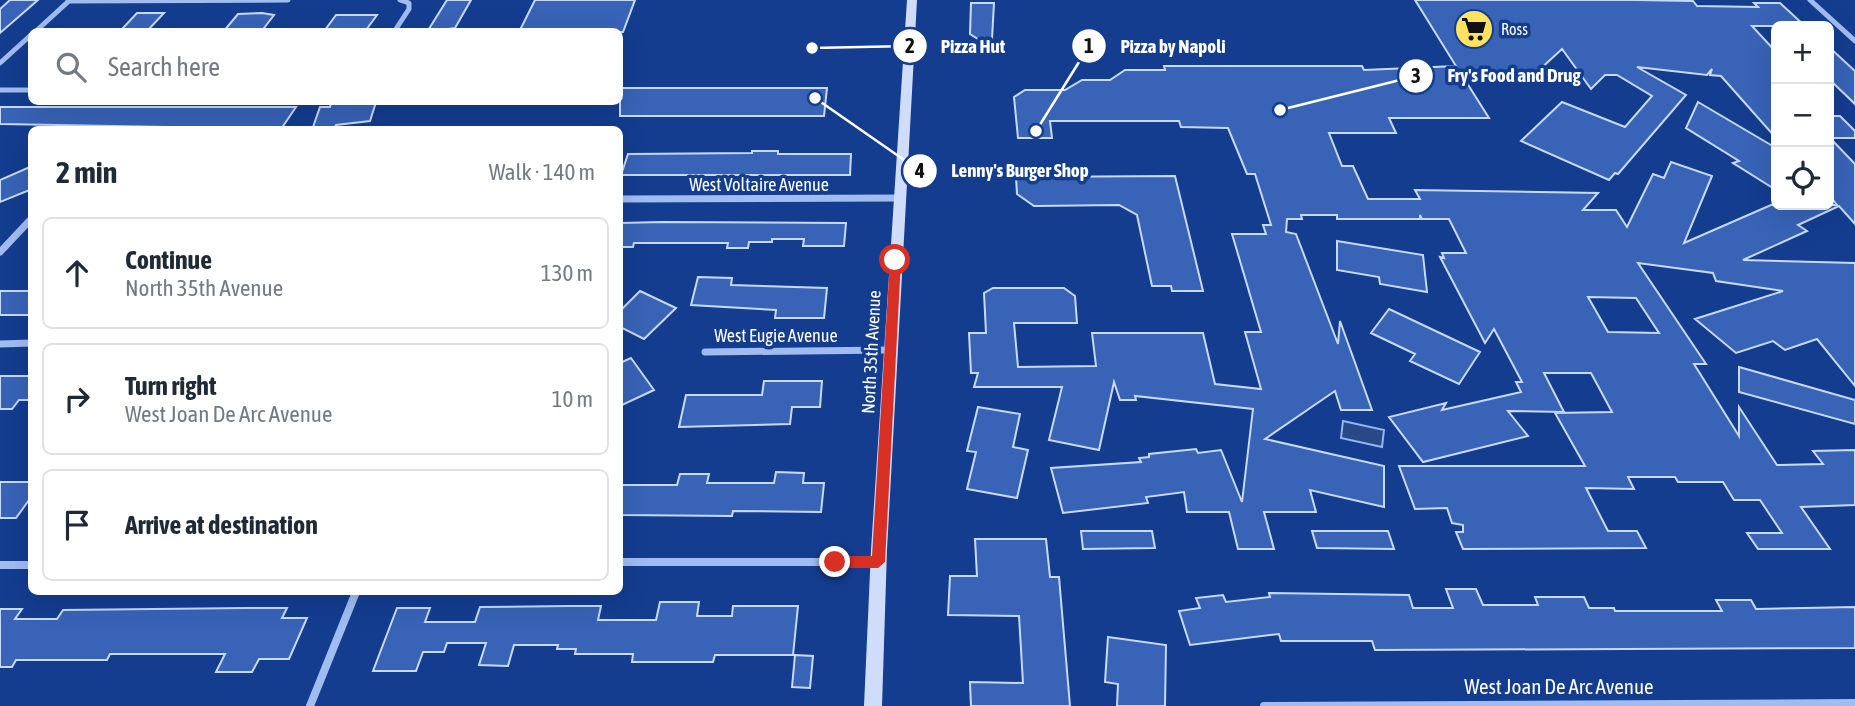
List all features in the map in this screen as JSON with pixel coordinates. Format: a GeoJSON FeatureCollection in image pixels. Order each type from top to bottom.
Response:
{"type":"FeatureCollection","features":[{"type":"Feature","properties":{"kind":"main road","name":"North 35th Avenue"},"geometry":{"type":"LineString","coordinates":[[873,706],[878,562],[912,0]]}},
{"type":"Feature","properties":{"kind":"street"},"geometry":{"type":"LineString","coordinates":[[39,28],[69,1],[288,0]]}},
{"type":"Feature","properties":{"kind":"street"},"geometry":{"type":"LineString","coordinates":[[1810,0],[1855,41]]}},
{"type":"Feature","properties":{"kind":"street"},"geometry":{"type":"LineString","coordinates":[[397,28],[409,9],[404,1]]}},
{"type":"Feature","properties":{"kind":"street"},"geometry":{"type":"LineString","coordinates":[[0,63],[28,38]]}},
{"type":"Feature","properties":{"kind":"street"},"geometry":{"type":"LineString","coordinates":[[0,90],[28,90]]}},
{"type":"Feature","properties":{"kind":"street","name":"West Voltaire Avenue"},"geometry":{"type":"LineString","coordinates":[[623,199],[899,198]]}},
{"type":"Feature","properties":{"kind":"street"},"geometry":{"type":"LineString","coordinates":[[0,252],[28,222]]}},
{"type":"Feature","properties":{"kind":"street"},"geometry":{"type":"LineString","coordinates":[[0,344],[28,344]]}},
{"type":"Feature","properties":{"kind":"street","name":"West Eugie Avenue"},"geometry":{"type":"LineString","coordinates":[[705,352],[890,350]]}},
{"type":"Feature","properties":{"kind":"street"},"geometry":{"type":"LineString","coordinates":[[623,562],[878,562]]}},
{"type":"Feature","properties":{"kind":"street"},"geometry":{"type":"LineString","coordinates":[[0,565],[28,565]]}},
{"type":"Feature","properties":{"kind":"street"},"geometry":{"type":"LineString","coordinates":[[310,706],[355,595]]}},
{"type":"Feature","properties":{"kind":"street","name":"West Joan De Arc Avenue"},"geometry":{"type":"LineString","coordinates":[[1264,706],[1855,703]]}},
{"type":"Feature","properties":{"kind":"water"},"geometry":{"type":"Polygon","coordinates":[[[1343,421],[1384,430],[1382,447],[1341,438],[1343,421]]]}},
{"type":"Feature","properties":{"kind":"building"},"geometry":{"type":"Polygon","coordinates":[[[10,0],[38,0],[0,33],[0,9],[10,0]]]}},
{"type":"Feature","properties":{"kind":"building"},"geometry":{"type":"Polygon","coordinates":[[[447,0],[471,0],[455,28],[430,28],[447,0]]]}},
{"type":"Feature","properties":{"kind":"building"},"geometry":{"type":"Polygon","coordinates":[[[535,0],[635,0],[623,32],[623,28],[521,28],[535,0]]]}},
{"type":"Feature","properties":{"kind":"building"},"geometry":{"type":"Polygon","coordinates":[[[1415,0],[1693,1],[1697,6],[1758,7],[1754,3],[1780,3],[1800,21],[1771,21],[1771,26],[1752,26],[1771,47],[1771,132],[1721,76],[1710,75],[1712,69],[1707,75],[1637,67],[1686,95],[1618,174],[1615,173],[1609,180],[1521,141],[1562,102],[1625,127],[1652,96],[1617,75],[1605,75],[1591,89],[1562,49],[1537,72],[1460,72],[1489,118],[1389,118],[1396,133],[1329,133],[1342,166],[1353,166],[1368,199],[1420,199],[1415,190],[1598,193],[1583,210],[1616,210],[1627,227],[1653,174],[1664,178],[1671,162],[1712,176],[1684,243],[1771,205],[1771,210],[1830,210],[1798,225],[1807,231],[1743,260],[1855,263],[1855,386],[1817,339],[1785,350],[1773,341],[1736,353],[1695,319],[1783,291],[1716,281],[1713,273],[1638,263],[1706,364],[1694,364],[1739,436],[1739,407],[1777,465],[1823,464],[1813,451],[1855,450],[1855,505],[1801,507],[1830,549],[1758,549],[1747,533],[1782,533],[1760,500],[1734,500],[1723,482],[1678,482],[1675,477],[1628,477],[1634,489],[1586,488],[1608,531],[1637,531],[1646,548],[1463,549],[1456,532],[1463,532],[1463,525],[1452,523],[1447,508],[1415,509],[1399,466],[1585,466],[1555,413],[1612,412],[1591,373],[1544,373],[1564,412],[1508,411],[1528,436],[1423,462],[1389,417],[1446,403],[1442,410],[1521,392],[1516,382],[1522,382],[1494,329],[1485,343],[1440,257],[1444,258],[1442,253],[1466,253],[1449,219],[1422,219],[1420,215],[1420,219],[1337,219],[1337,215],[1301,215],[1302,219],[1287,219],[1286,232],[1296,234],[1338,344],[1340,321],[1372,410],[1341,410],[1335,391],[1265,439],[1384,466],[1384,507],[1310,490],[1316,512],[1264,512],[1274,549],[1238,549],[1229,512],[1187,512],[1184,492],[1146,497],[1148,503],[1063,513],[1051,468],[1141,462],[1139,458],[1149,457],[1149,454],[1196,449],[1198,453],[1221,450],[1242,502],[1253,409],[1135,396],[1136,400],[1120,400],[1114,382],[1099,450],[1049,440],[1062,387],[974,387],[978,373],[971,373],[969,333],[986,333],[984,293],[993,288],[1064,288],[1075,296],[1077,323],[1014,323],[1018,367],[1096,366],[1092,333],[1203,333],[1215,384],[1261,389],[1245,332],[1261,332],[1232,234],[1266,234],[1263,225],[1271,225],[1255,174],[1247,174],[1228,128],[1181,127],[1179,121],[1050,121],[1052,138],[1018,138],[1014,97],[1025,90],[1065,90],[1082,80],[1110,80],[1125,70],[1165,70],[1164,66],[1362,66],[1364,70],[1456,66],[1415,0]],[[1588,297],[1608,332],[1659,333],[1636,298],[1588,297]]]}},
{"type":"Feature","properties":{"kind":"building"},"geometry":{"type":"Polygon","coordinates":[[[971,3],[994,3],[992,39],[978,39],[970,34],[971,3]]]}},
{"type":"Feature","properties":{"kind":"building"},"geometry":{"type":"Polygon","coordinates":[[[137,13],[164,13],[150,28],[123,28],[137,13]]]}},
{"type":"Feature","properties":{"kind":"building"},"geometry":{"type":"Polygon","coordinates":[[[238,14],[274,15],[264,28],[226,28],[238,14]]]}},
{"type":"Feature","properties":{"kind":"building"},"geometry":{"type":"Polygon","coordinates":[[[336,15],[377,15],[367,28],[326,28],[336,15]]]}},
{"type":"Feature","properties":{"kind":"building"},"geometry":{"type":"Polygon","coordinates":[[[1834,52],[1855,71],[1855,104],[1834,84],[1834,52]]]}},
{"type":"Feature","properties":{"kind":"building"},"geometry":{"type":"Polygon","coordinates":[[[623,88],[827,88],[824,116],[620,116],[623,88]]]}},
{"type":"Feature","properties":{"kind":"building"},"geometry":{"type":"Polygon","coordinates":[[[1698,102],[1771,145],[1771,187],[1733,163],[1739,161],[1686,128],[1698,102]]]}},
{"type":"Feature","properties":{"kind":"building"},"geometry":{"type":"Polygon","coordinates":[[[375,105],[370,121],[313,126],[320,107],[375,105]]]}},
{"type":"Feature","properties":{"kind":"building"},"geometry":{"type":"Polygon","coordinates":[[[0,107],[296,107],[283,126],[0,124],[0,107]]]}},
{"type":"Feature","properties":{"kind":"building"},"geometry":{"type":"Polygon","coordinates":[[[1834,116],[1840,116],[1855,131],[1855,138],[1834,138],[1834,116]]]}},
{"type":"Feature","properties":{"kind":"building"},"geometry":{"type":"Polygon","coordinates":[[[1834,142],[1855,164],[1855,224],[1839,206],[1834,208],[1834,205],[1837,205],[1834,201],[1834,142]]]}},
{"type":"Feature","properties":{"kind":"building"},"geometry":{"type":"Polygon","coordinates":[[[778,151],[778,154],[851,154],[850,175],[623,175],[628,154],[778,151]]]}},
{"type":"Feature","properties":{"kind":"building"},"geometry":{"type":"Polygon","coordinates":[[[28,168],[28,191],[0,202],[0,180],[28,168]]]}},
{"type":"Feature","properties":{"kind":"building"},"geometry":{"type":"Polygon","coordinates":[[[1175,176],[1203,291],[1172,291],[1171,286],[1152,286],[1137,215],[1119,205],[1034,206],[1017,194],[1016,177],[1175,176]]]}},
{"type":"Feature","properties":{"kind":"building"},"geometry":{"type":"Polygon","coordinates":[[[623,223],[846,223],[844,246],[803,246],[804,239],[772,239],[772,242],[749,242],[748,248],[727,248],[728,243],[634,243],[633,247],[623,247],[623,223]]]}},
{"type":"Feature","properties":{"kind":"building"},"geometry":{"type":"Polygon","coordinates":[[[1337,241],[1423,255],[1427,292],[1380,284],[1379,277],[1337,270],[1337,241]]]}},
{"type":"Feature","properties":{"kind":"building"},"geometry":{"type":"Polygon","coordinates":[[[698,277],[732,278],[731,285],[827,288],[824,318],[775,318],[776,310],[691,305],[698,277]]]}},
{"type":"Feature","properties":{"kind":"building"},"geometry":{"type":"Polygon","coordinates":[[[0,291],[28,291],[28,315],[0,315],[0,291]]]}},
{"type":"Feature","properties":{"kind":"building"},"geometry":{"type":"Polygon","coordinates":[[[640,291],[676,308],[644,339],[623,328],[623,308],[640,291]]]}},
{"type":"Feature","properties":{"kind":"building"},"geometry":{"type":"Polygon","coordinates":[[[1389,309],[1480,352],[1459,384],[1410,361],[1415,354],[1371,333],[1389,309]]]}},
{"type":"Feature","properties":{"kind":"building"},"geometry":{"type":"Polygon","coordinates":[[[631,358],[654,390],[623,405],[623,362],[631,358]]]}},
{"type":"Feature","properties":{"kind":"building"},"geometry":{"type":"Polygon","coordinates":[[[1739,367],[1855,400],[1855,424],[1739,392],[1739,367]]]}},
{"type":"Feature","properties":{"kind":"building"},"geometry":{"type":"Polygon","coordinates":[[[0,376],[28,376],[28,400],[19,400],[12,409],[0,409],[0,376]]]}},
{"type":"Feature","properties":{"kind":"building"},"geometry":{"type":"Polygon","coordinates":[[[764,381],[822,381],[820,407],[792,407],[790,424],[679,427],[686,395],[762,395],[764,381]]]}},
{"type":"Feature","properties":{"kind":"building"},"geometry":{"type":"Polygon","coordinates":[[[978,407],[1020,414],[1013,447],[1028,450],[1017,498],[967,489],[976,452],[967,451],[978,407]]]}},
{"type":"Feature","properties":{"kind":"building"},"geometry":{"type":"Polygon","coordinates":[[[776,472],[804,473],[803,483],[824,483],[821,512],[733,511],[732,516],[623,515],[623,485],[677,485],[680,474],[709,474],[707,483],[774,483],[776,472]]]}},
{"type":"Feature","properties":{"kind":"building"},"geometry":{"type":"Polygon","coordinates":[[[0,482],[28,482],[28,502],[16,518],[0,518],[0,482]]]}},
{"type":"Feature","properties":{"kind":"building"},"geometry":{"type":"Polygon","coordinates":[[[1081,531],[1152,531],[1155,548],[1083,549],[1081,531]]]}},
{"type":"Feature","properties":{"kind":"building"},"geometry":{"type":"Polygon","coordinates":[[[1312,531],[1388,531],[1394,549],[1317,548],[1312,531]]]}},
{"type":"Feature","properties":{"kind":"building"},"geometry":{"type":"Polygon","coordinates":[[[975,539],[1046,539],[1050,577],[1059,577],[1070,706],[971,706],[970,682],[1023,683],[1019,616],[948,615],[950,576],[977,576],[975,539]]]}},
{"type":"Feature","properties":{"kind":"building"},"geometry":{"type":"Polygon","coordinates":[[[1446,589],[1476,589],[1483,605],[1538,605],[1535,597],[1584,597],[1589,608],[1614,608],[1615,611],[1722,611],[1716,600],[1751,600],[1756,609],[1855,607],[1855,648],[1375,650],[1372,641],[1281,641],[1279,634],[1190,645],[1179,611],[1200,608],[1196,598],[1223,595],[1226,602],[1270,597],[1269,593],[1409,595],[1413,608],[1453,608],[1446,589]]]}},
{"type":"Feature","properties":{"kind":"building"},"geometry":{"type":"Polygon","coordinates":[[[660,602],[699,602],[697,616],[732,616],[733,606],[798,606],[793,655],[715,655],[713,662],[632,662],[633,654],[575,654],[576,649],[557,649],[558,645],[514,645],[508,666],[479,665],[486,643],[447,643],[444,652],[423,652],[416,671],[373,671],[397,608],[430,608],[425,622],[475,622],[480,607],[568,606],[601,606],[598,620],[656,620],[660,602]]]}},
{"type":"Feature","properties":{"kind":"building"},"geometry":{"type":"Polygon","coordinates":[[[287,608],[282,618],[307,618],[289,659],[259,659],[252,672],[216,672],[225,654],[110,654],[107,660],[16,660],[12,667],[0,667],[0,609],[22,609],[15,619],[57,619],[63,610],[287,608]]]}},
{"type":"Feature","properties":{"kind":"building"},"geometry":{"type":"Polygon","coordinates":[[[1108,637],[1166,645],[1165,706],[1117,706],[1118,684],[1105,682],[1108,637]]]}},
{"type":"Feature","properties":{"kind":"building"},"geometry":{"type":"Polygon","coordinates":[[[795,655],[813,656],[810,688],[792,687],[795,655]]]}},
{"type":"Feature","properties":{"kind":"place","name":"Ross"},"geometry":{"type":"Point","coordinates":[1474,29]}},
{"type":"Feature","properties":{"kind":"place","name":"Pizza Hut"},"geometry":{"type":"Point","coordinates":[812,48]}},
{"type":"Feature","properties":{"kind":"place","name":"Lenny's Burger Shop"},"geometry":{"type":"Point","coordinates":[815,98]}},
{"type":"Feature","properties":{"kind":"place","name":"Fry's Food and Drug"},"geometry":{"type":"Point","coordinates":[1280,110]}},
{"type":"Feature","properties":{"kind":"place","name":"Pizza by Napoli"},"geometry":{"type":"Point","coordinates":[1036,131]}},
{"type":"Feature","properties":{"kind":"route"},"geometry":{"type":"LineString","coordinates":[[835,562],[878,562],[895,260]]}}]}
